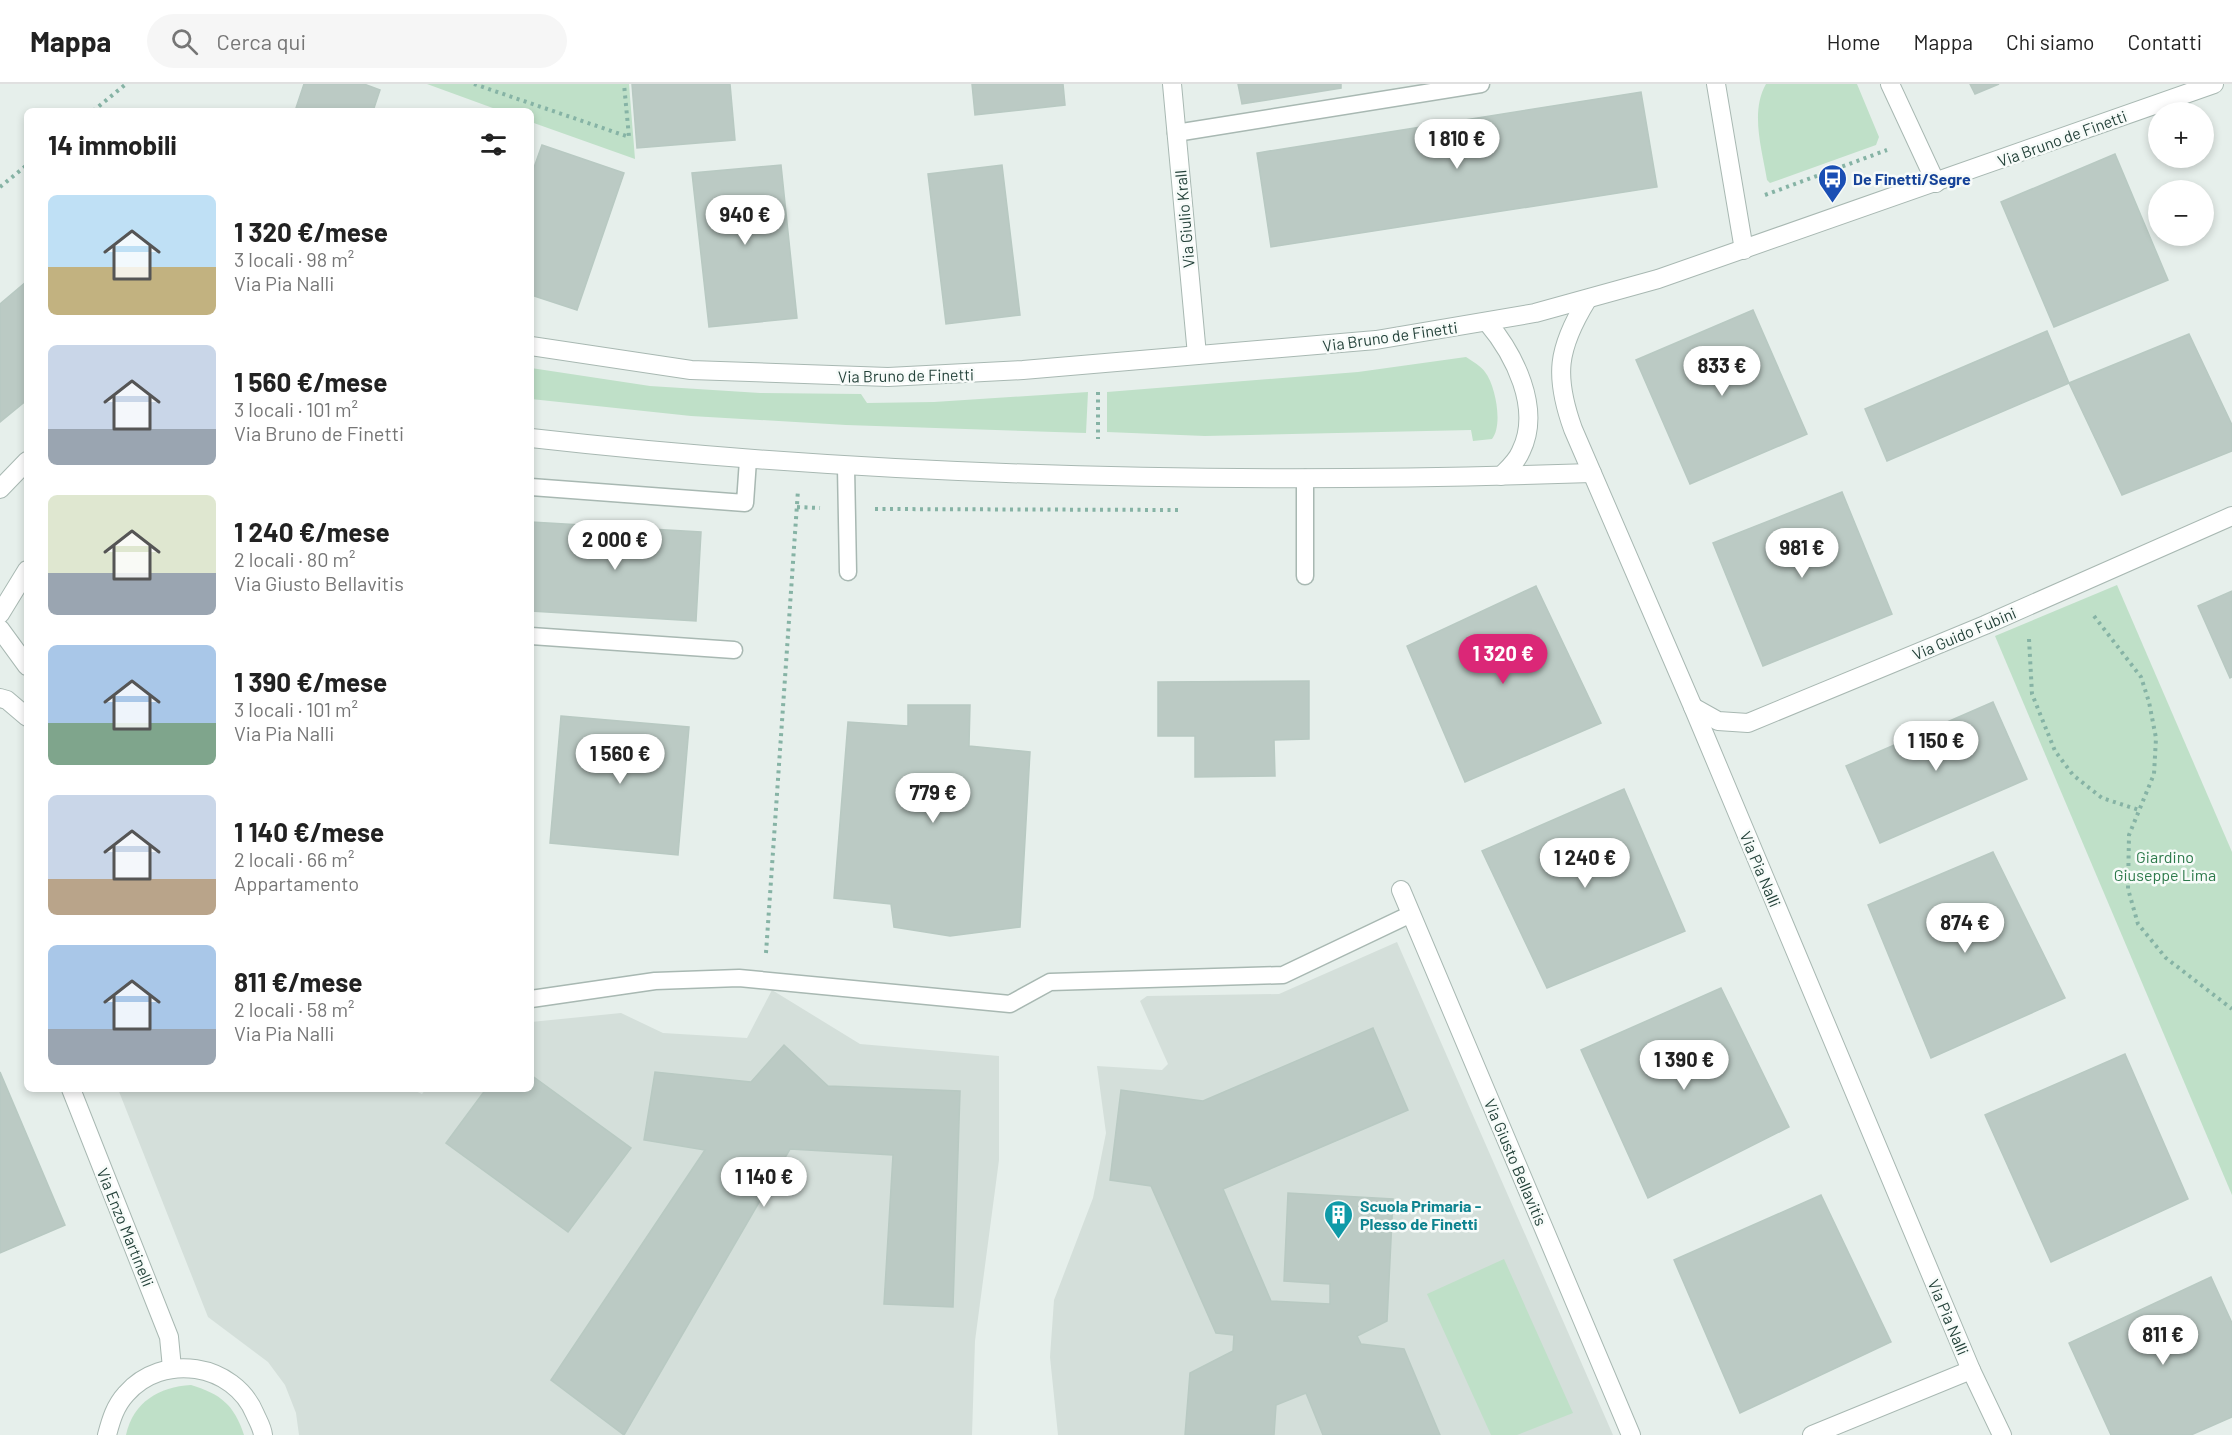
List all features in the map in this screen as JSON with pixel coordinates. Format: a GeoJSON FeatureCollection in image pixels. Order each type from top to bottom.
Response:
{"type":"FeatureCollection","features":[{"type":"Feature","properties":{"kind":"street","name":"Via Giulio Krall"},"geometry":{"type":"LineString","coordinates":[[1172,84],[1197,355]]}},
{"type":"Feature","properties":{"kind":"street"},"geometry":{"type":"LineString","coordinates":[[1890,84],[1936,183]]}},
{"type":"Feature","properties":{"kind":"street","name":"Via Bruno de Finetti"},"geometry":{"type":"LineString","coordinates":[[534,346],[691,370],[844,377],[978,374],[1376,340],[1487,322],[1587,300],[1744,250],[2214,84]]}},
{"type":"Feature","properties":{"kind":"street"},"geometry":{"type":"LineString","coordinates":[[1720,88],[1744,250]]}},
{"type":"Feature","properties":{"kind":"street","name":"Via Pia Nalli"},"geometry":{"type":"LineString","coordinates":[[1587,300],[1565,342],[1560,371],[1565,407],[1694,707],[1971,1370],[2002,1435]]}},
{"type":"Feature","properties":{"kind":"street"},"geometry":{"type":"LineString","coordinates":[[1487,322],[1503,341],[1514,361],[1526,405],[1527,426],[1521,451],[1501,476]]}},
{"type":"Feature","properties":{"kind":"street"},"geometry":{"type":"LineString","coordinates":[[534,438],[748,460],[846,467],[1091,475],[1305,478],[1592,473]]}},
{"type":"Feature","properties":{"kind":"street"},"geometry":{"type":"LineString","coordinates":[[0,489],[24,464]]}},
{"type":"Feature","properties":{"kind":"street","name":"Via Guido Fubini"},"geometry":{"type":"LineString","coordinates":[[1694,707],[1718,721],[1748,723],[1995,620],[2232,516]]}},
{"type":"Feature","properties":{"kind":"street"},"geometry":{"type":"LineString","coordinates":[[0,614],[24,575]]}},
{"type":"Feature","properties":{"kind":"street"},"geometry":{"type":"LineString","coordinates":[[0,629],[24,662]]}},
{"type":"Feature","properties":{"kind":"street"},"geometry":{"type":"LineString","coordinates":[[0,698],[7,700],[24,714]]}},
{"type":"Feature","properties":{"kind":"street","name":"Via Giusto Bellavitis"},"geometry":{"type":"LineString","coordinates":[[1401,890],[1632,1435]]}},
{"type":"Feature","properties":{"kind":"street","name":"Via Enzo Martinelli"},"geometry":{"type":"LineString","coordinates":[[72,1092],[169,1337],[172,1368]]}},
{"type":"Feature","properties":{"kind":"street"},"geometry":{"type":"LineString","coordinates":[[107,1435],[113,1413],[126,1393],[147,1377],[172,1368],[202,1369],[230,1381],[249,1400],[263,1435]]}},
{"type":"Feature","properties":{"kind":"street"},"geometry":{"type":"LineString","coordinates":[[1812,1435],[1971,1370]]}},
{"type":"Feature","properties":{"kind":"lane"},"geometry":{"type":"LineString","coordinates":[[1176,133],[1481,84]]}},
{"type":"Feature","properties":{"kind":"lane"},"geometry":{"type":"LineString","coordinates":[[534,487],[745,503],[748,460]]}},
{"type":"Feature","properties":{"kind":"lane"},"geometry":{"type":"LineString","coordinates":[[846,467],[848,572]]}},
{"type":"Feature","properties":{"kind":"lane"},"geometry":{"type":"LineString","coordinates":[[1305,478],[1305,576]]}},
{"type":"Feature","properties":{"kind":"lane"},"geometry":{"type":"LineString","coordinates":[[534,636],[734,650]]}},
{"type":"Feature","properties":{"kind":"lane"},"geometry":{"type":"LineString","coordinates":[[534,999],[655,981],[740,978],[1010,1004],[1050,982],[1283,975],[1411,914]]}},
{"type":"Feature","properties":{"kind":"path"},"geometry":{"type":"LineString","coordinates":[[97,108],[126,84]]}},
{"type":"Feature","properties":{"kind":"path"},"geometry":{"type":"LineString","coordinates":[[474,84],[629,137],[624,84]]}},
{"type":"Feature","properties":{"kind":"path"},"geometry":{"type":"LineString","coordinates":[[1736,205],[1915,140]]}},
{"type":"Feature","properties":{"kind":"path"},"geometry":{"type":"LineString","coordinates":[[0,187],[24,167]]}},
{"type":"Feature","properties":{"kind":"path"},"geometry":{"type":"LineString","coordinates":[[1098,385],[1098,440]]}},
{"type":"Feature","properties":{"kind":"path"},"geometry":{"type":"LineString","coordinates":[[764,981],[800,464]]}},
{"type":"Feature","properties":{"kind":"path"},"geometry":{"type":"LineString","coordinates":[[797,507],[824,508]]}},
{"type":"Feature","properties":{"kind":"path"},"geometry":{"type":"LineString","coordinates":[[866,509],[1182,510]]}},
{"type":"Feature","properties":{"kind":"path"},"geometry":{"type":"LineString","coordinates":[[2094,616],[2141,677],[2156,738],[2154,774],[2129,835],[2128,888],[2138,924],[2166,958],[2232,1009]]}},
{"type":"Feature","properties":{"kind":"path"},"geometry":{"type":"LineString","coordinates":[[2028,639],[2032,694],[2055,752],[2073,775],[2102,798],[2139,810]]}},
{"type":"Feature","properties":{"kind":"shaded area"},"geometry":{"type":"Polygon","coordinates":[[[1397,942],[1613,1435],[1058,1435],[1050,1357],[1054,1300],[1093,1198],[1106,1133],[1097,1066],[1162,1070],[1168,1064],[1140,1001],[1147,996],[1279,994],[1397,942]]]}},
{"type":"Feature","properties":{"kind":"shaded area"},"geometry":{"type":"Polygon","coordinates":[[[772,990],[860,1044],[999,1056],[999,1160],[975,1341],[972,1435],[299,1435],[296,1413],[285,1385],[268,1362],[208,1317],[119,1092],[418,1092],[422,1094],[424,1092],[534,1092],[534,1022],[621,1013],[663,1033],[747,1038],[772,990]]]}},
{"type":"Feature","properties":{"kind":"green space"},"geometry":{"type":"Polygon","coordinates":[[[427,84],[629,84],[635,159],[534,123],[534,108],[493,108],[427,84]]]}},
{"type":"Feature","properties":{"kind":"green space"},"geometry":{"type":"Polygon","coordinates":[[[1766,84],[1857,84],[1879,137],[1876,145],[1770,183],[1767,180],[1762,156],[1758,119],[1761,95],[1766,84]]]}},
{"type":"Feature","properties":{"kind":"green space"},"geometry":{"type":"Polygon","coordinates":[[[1466,357],[1483,370],[1489,378],[1495,396],[1498,416],[1492,439],[1473,441],[1471,430],[1205,436],[1107,432],[1107,392],[1358,372],[1466,357]]]}},
{"type":"Feature","properties":{"kind":"green space"},"geometry":{"type":"Polygon","coordinates":[[[534,368],[650,386],[760,393],[861,394],[867,403],[934,402],[1088,392],[1086,433],[846,425],[691,416],[534,399],[534,368]]]}},
{"type":"Feature","properties":{"kind":"green space","name":"Giardino Giuseppe Lima"},"geometry":{"type":"Polygon","coordinates":[[[2117,585],[2232,852],[2232,1195],[1995,636],[2117,585]]]}},
{"type":"Feature","properties":{"kind":"green space"},"geometry":{"type":"Polygon","coordinates":[[[1504,1259],[1573,1413],[1517,1435],[1491,1435],[1427,1294],[1504,1259]]]}},
{"type":"Feature","properties":{"kind":"green space"},"geometry":{"type":"Polygon","coordinates":[[[191,1385],[211,1392],[225,1402],[236,1416],[244,1435],[126,1435],[129,1423],[141,1405],[149,1398],[168,1389],[191,1385]]]}},
{"type":"Feature","properties":{"kind":"building"},"geometry":{"type":"Polygon","coordinates":[[[304,84],[364,84],[380,90],[374,108],[296,108],[304,84]]]}},
{"type":"Feature","properties":{"kind":"building"},"geometry":{"type":"Polygon","coordinates":[[[632,84],[730,84],[735,140],[637,148],[632,84]]]}},
{"type":"Feature","properties":{"kind":"building"},"geometry":{"type":"Polygon","coordinates":[[[972,84],[1063,84],[1065,105],[975,115],[972,84]]]}},
{"type":"Feature","properties":{"kind":"building"},"geometry":{"type":"Polygon","coordinates":[[[1238,84],[1341,84],[1341,88],[1242,104],[1238,84]]]}},
{"type":"Feature","properties":{"kind":"building"},"geometry":{"type":"Polygon","coordinates":[[[1970,84],[1999,84],[1975,94],[1970,84]]]}},
{"type":"Feature","properties":{"kind":"building"},"geometry":{"type":"Polygon","coordinates":[[[1641,92],[1657,187],[1271,247],[1257,153],[1641,92]]]}},
{"type":"Feature","properties":{"kind":"building"},"geometry":{"type":"Polygon","coordinates":[[[542,145],[624,173],[577,310],[534,296],[534,168],[542,145]]]}},
{"type":"Feature","properties":{"kind":"building"},"geometry":{"type":"Polygon","coordinates":[[[2115,154],[2148,232],[2148,246],[2154,246],[2168,280],[2054,327],[2001,202],[2115,154]]]}},
{"type":"Feature","properties":{"kind":"building"},"geometry":{"type":"Polygon","coordinates":[[[781,165],[797,318],[709,327],[692,173],[781,165]]]}},
{"type":"Feature","properties":{"kind":"building"},"geometry":{"type":"Polygon","coordinates":[[[1002,165],[1020,315],[946,324],[928,174],[1002,165]]]}},
{"type":"Feature","properties":{"kind":"building"},"geometry":{"type":"Polygon","coordinates":[[[24,284],[24,402],[0,422],[0,304],[24,284]]]}},
{"type":"Feature","properties":{"kind":"building"},"geometry":{"type":"Polygon","coordinates":[[[1753,310],[1807,434],[1690,484],[1636,360],[1753,310]]]}},
{"type":"Feature","properties":{"kind":"building"},"geometry":{"type":"Polygon","coordinates":[[[2047,331],[2069,383],[1887,461],[1865,409],[2047,331]]]}},
{"type":"Feature","properties":{"kind":"building"},"geometry":{"type":"Polygon","coordinates":[[[2189,334],[2232,425],[2232,451],[2122,495],[2069,383],[2189,334]]]}},
{"type":"Feature","properties":{"kind":"building"},"geometry":{"type":"Polygon","coordinates":[[[1842,492],[1892,614],[1763,666],[1713,543],[1842,492]]]}},
{"type":"Feature","properties":{"kind":"building"},"geometry":{"type":"Polygon","coordinates":[[[534,522],[701,532],[696,621],[534,611],[534,522]]]}},
{"type":"Feature","properties":{"kind":"building"},"geometry":{"type":"Polygon","coordinates":[[[1536,586],[1601,723],[1465,782],[1407,646],[1536,586]]]}},
{"type":"Feature","properties":{"kind":"building"},"geometry":{"type":"Polygon","coordinates":[[[2232,591],[2232,677],[2230,678],[2198,606],[2232,591]]]}},
{"type":"Feature","properties":{"kind":"building"},"geometry":{"type":"Polygon","coordinates":[[[1309,681],[1309,739],[1274,740],[1275,776],[1195,777],[1195,736],[1158,736],[1158,682],[1309,681]]]}},
{"type":"Feature","properties":{"kind":"building"},"geometry":{"type":"Polygon","coordinates":[[[1993,702],[2027,779],[1880,843],[1846,766],[1993,702]]]}},
{"type":"Feature","properties":{"kind":"building"},"geometry":{"type":"Polygon","coordinates":[[[908,705],[970,705],[969,746],[1030,752],[1020,927],[950,936],[894,927],[891,904],[834,898],[848,722],[908,726],[908,705]]]}},
{"type":"Feature","properties":{"kind":"building"},"geometry":{"type":"Polygon","coordinates":[[[561,716],[689,727],[678,855],[550,843],[561,716]]]}},
{"type":"Feature","properties":{"kind":"building"},"geometry":{"type":"Polygon","coordinates":[[[1624,789],[1685,931],[1547,988],[1482,851],[1624,789]]]}},
{"type":"Feature","properties":{"kind":"building"},"geometry":{"type":"Polygon","coordinates":[[[1993,852],[2065,998],[1931,1058],[1868,905],[1993,852]]]}},
{"type":"Feature","properties":{"kind":"building"},"geometry":{"type":"Polygon","coordinates":[[[1721,988],[1789,1127],[1648,1198],[1581,1050],[1721,988]]]}},
{"type":"Feature","properties":{"kind":"building","name":"Scuola Primaria - Plesso de Finetti"},"geometry":{"type":"Polygon","coordinates":[[[1373,1028],[1408,1110],[1223,1189],[1271,1301],[1330,1304],[1330,1284],[1284,1281],[1288,1193],[1393,1199],[1387,1321],[1357,1336],[1361,1344],[1404,1349],[1440,1435],[1323,1435],[1306,1393],[1276,1405],[1274,1435],[1185,1435],[1190,1373],[1233,1351],[1234,1335],[1216,1333],[1151,1186],[1110,1180],[1121,1090],[1203,1101],[1373,1028]]]}},
{"type":"Feature","properties":{"kind":"building"},"geometry":{"type":"Polygon","coordinates":[[[784,1045],[828,1086],[960,1091],[953,1307],[884,1304],[893,1155],[790,1149],[624,1435],[551,1380],[705,1150],[644,1140],[655,1072],[751,1082],[784,1045]]]}},
{"type":"Feature","properties":{"kind":"building"},"geometry":{"type":"Polygon","coordinates":[[[2125,1054],[2188,1199],[2051,1262],[1985,1115],[2125,1054]]]}},
{"type":"Feature","properties":{"kind":"building"},"geometry":{"type":"Polygon","coordinates":[[[0,1072],[65,1225],[0,1253],[0,1072]]]}},
{"type":"Feature","properties":{"kind":"building"},"geometry":{"type":"Polygon","coordinates":[[[534,1077],[631,1148],[568,1232],[446,1143],[484,1092],[534,1092],[534,1077]]]}},
{"type":"Feature","properties":{"kind":"building"},"geometry":{"type":"Polygon","coordinates":[[[1821,1195],[1891,1342],[1740,1413],[1674,1260],[1821,1195]]]}},
{"type":"Feature","properties":{"kind":"building"},"geometry":{"type":"Polygon","coordinates":[[[2211,1277],[2232,1323],[2232,1417],[2191,1435],[2111,1435],[2069,1343],[2211,1277]]]}},
{"type":"Feature","properties":{"kind":"place","name":"De Finetti/Segre"},"geometry":{"type":"Point","coordinates":[1832,204]}},
{"type":"Feature","properties":{"kind":"place","name":"Scuola Primaria - Plesso de Finetti"},"geometry":{"type":"Point","coordinates":[1339,1240]}}]}
